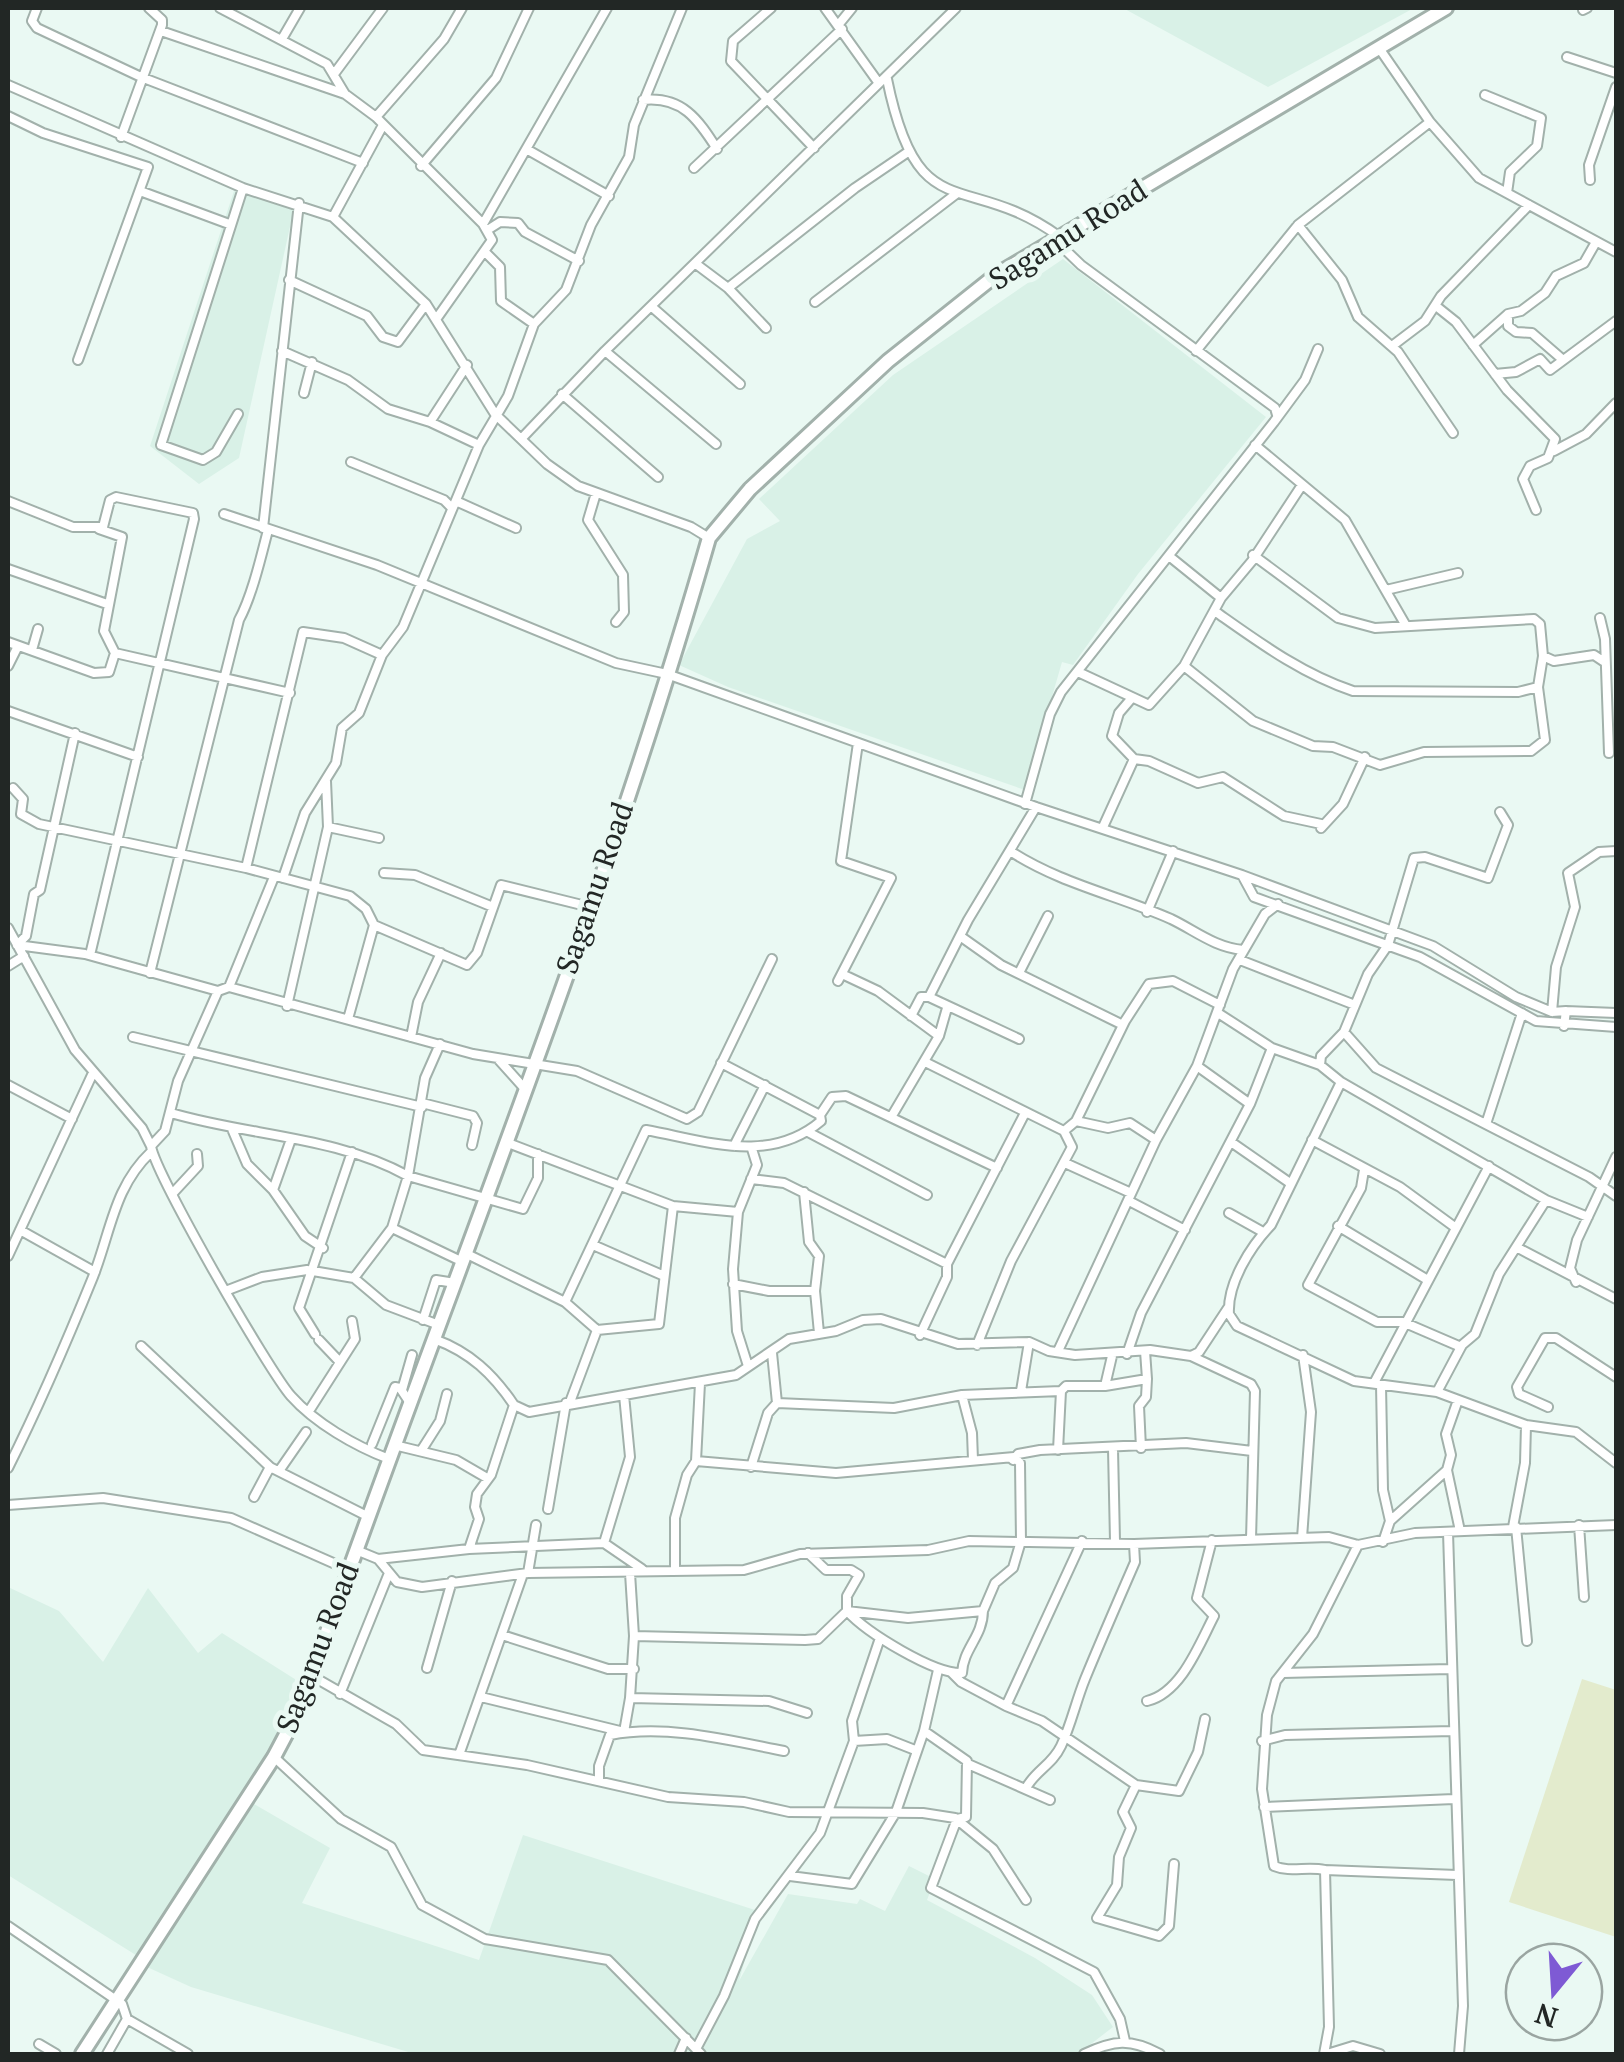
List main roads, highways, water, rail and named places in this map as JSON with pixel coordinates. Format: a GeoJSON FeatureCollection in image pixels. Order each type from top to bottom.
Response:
{"type":"FeatureCollection","features":[{"type":"Feature","properties":{"kind":"highway","name":"Sagamu Road"},"geometry":{"type":"LineString","coordinates":[[82,2054],[274,1757],[312,1676],[367,1516],[508,1143],[590,907],[709,538],[750,489],[888,361],[996,275],[1446,8]]}}]}
